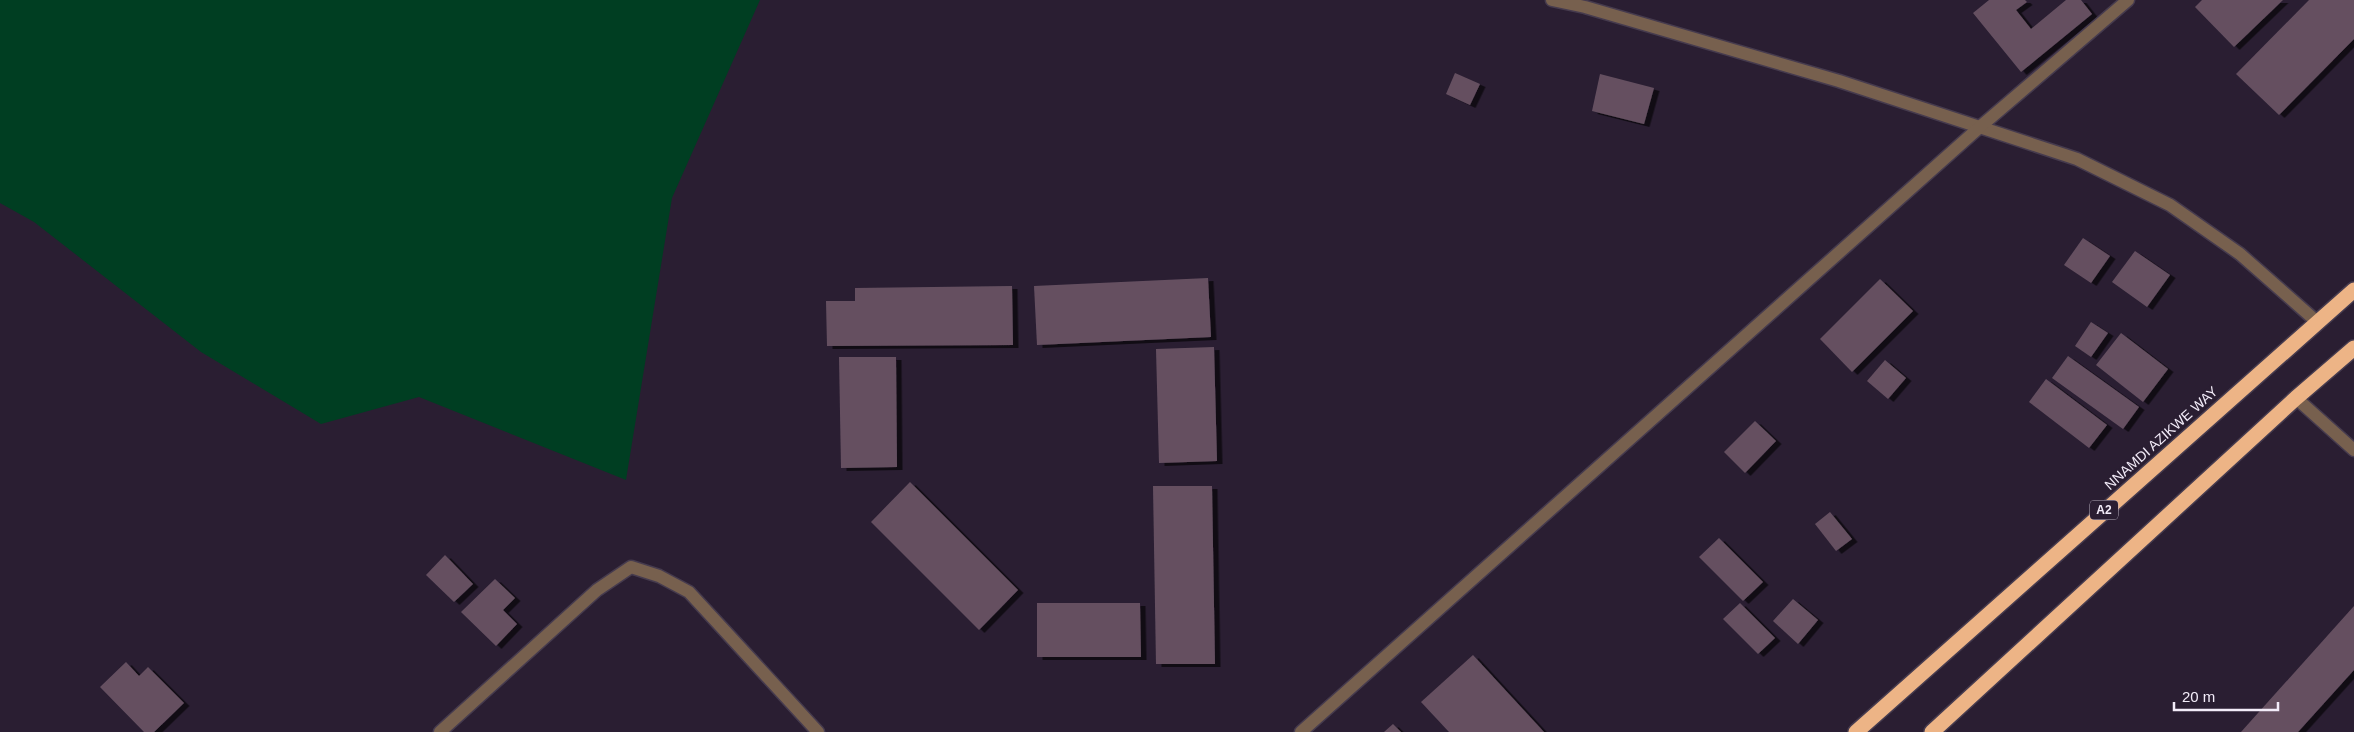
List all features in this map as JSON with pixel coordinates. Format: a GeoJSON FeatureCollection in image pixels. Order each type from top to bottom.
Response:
{"type":"FeatureCollection","features":[{"type":"Feature","properties":{"kind":"highway","name":"NNAMDI AZIKWE WAY"},"geometry":{"type":"LineString","coordinates":[[1856,732],[2316,321],[2354,290]]}},
{"type":"Feature","properties":{"kind":"highway"},"geometry":{"type":"LineString","coordinates":[[1932,732],[2296,398],[2354,348]]}},
{"type":"Feature","properties":{"kind":"street"},"geometry":{"type":"LineString","coordinates":[[1552,0],[1594,10],[1839,81],[2077,159],[2170,205],[2240,254],[2316,321]]}},
{"type":"Feature","properties":{"kind":"street"},"geometry":{"type":"LineString","coordinates":[[1301,732],[1981,126],[2128,0]]}},
{"type":"Feature","properties":{"kind":"street"},"geometry":{"type":"LineString","coordinates":[[2296,398],[2354,450]]}},
{"type":"Feature","properties":{"kind":"street"},"geometry":{"type":"LineString","coordinates":[[440,732],[597,590],[631,567],[659,576],[689,592],[818,732]]}},
{"type":"Feature","properties":{"kind":"green space"},"geometry":{"type":"Polygon","coordinates":[[[0,0],[760,0],[672,198],[626,480],[419,397],[321,424],[201,352],[34,222],[0,203],[0,0]]]}},
{"type":"Feature","properties":{"kind":"building"},"geometry":{"type":"Polygon","coordinates":[[[1989,0],[2025,0],[2027,2],[2016,10],[2031,29],[2066,0],[2081,0],[2092,14],[2021,72],[1973,13],[1989,0]]]}},
{"type":"Feature","properties":{"kind":"building"},"geometry":{"type":"Polygon","coordinates":[[[2202,0],[2283,0],[2234,47],[2195,7],[2202,0]]]}},
{"type":"Feature","properties":{"kind":"building"},"geometry":{"type":"Polygon","coordinates":[[[2309,0],[2354,0],[2354,39],[2279,115],[2236,74],[2309,0]]]}},
{"type":"Feature","properties":{"kind":"building"},"geometry":{"type":"Polygon","coordinates":[[[1455,73],[1480,84],[1470,105],[1446,94],[1455,73]]]}},
{"type":"Feature","properties":{"kind":"building"},"geometry":{"type":"Polygon","coordinates":[[[1600,74],[1654,88],[1644,124],[1592,111],[1600,74]]]}},
{"type":"Feature","properties":{"kind":"building"},"geometry":{"type":"Polygon","coordinates":[[[2083,238],[2110,256],[2091,283],[2064,265],[2083,238]]]}},
{"type":"Feature","properties":{"kind":"building"},"geometry":{"type":"Polygon","coordinates":[[[2135,251],[2170,275],[2147,307],[2112,282],[2135,251]]]}},
{"type":"Feature","properties":{"kind":"building"},"geometry":{"type":"Polygon","coordinates":[[[1208,278],[1211,337],[1037,345],[1034,286],[1208,278]]]}},
{"type":"Feature","properties":{"kind":"building"},"geometry":{"type":"Polygon","coordinates":[[[1880,279],[1913,311],[1852,372],[1820,339],[1880,279]]]}},
{"type":"Feature","properties":{"kind":"building"},"geometry":{"type":"Polygon","coordinates":[[[1012,286],[1013,345],[827,346],[826,301],[855,301],[855,288],[1012,286]]]}},
{"type":"Feature","properties":{"kind":"building"},"geometry":{"type":"Polygon","coordinates":[[[2091,322],[2108,333],[2091,357],[2075,346],[2091,322]]]}},
{"type":"Feature","properties":{"kind":"building"},"geometry":{"type":"Polygon","coordinates":[[[2121,333],[2168,369],[2143,402],[2096,365],[2121,333]]]}},
{"type":"Feature","properties":{"kind":"building"},"geometry":{"type":"Polygon","coordinates":[[[1214,347],[1217,461],[1159,463],[1156,349],[1214,347]]]}},
{"type":"Feature","properties":{"kind":"building"},"geometry":{"type":"Polygon","coordinates":[[[2068,356],[2139,407],[2123,429],[2052,378],[2068,356]]]}},
{"type":"Feature","properties":{"kind":"building"},"geometry":{"type":"Polygon","coordinates":[[[839,357],[896,357],[897,467],[841,468],[839,357]]]}},
{"type":"Feature","properties":{"kind":"building"},"geometry":{"type":"Polygon","coordinates":[[[1885,360],[1906,378],[1888,399],[1867,381],[1885,360]]]}},
{"type":"Feature","properties":{"kind":"building"},"geometry":{"type":"Polygon","coordinates":[[[2046,379],[2107,425],[2089,448],[2029,402],[2046,379]]]}},
{"type":"Feature","properties":{"kind":"building"},"geometry":{"type":"Polygon","coordinates":[[[1755,421],[1776,441],[1745,473],[1724,452],[1755,421]]]}},
{"type":"Feature","properties":{"kind":"building"},"geometry":{"type":"Polygon","coordinates":[[[910,482],[1018,590],[979,630],[871,522],[910,482]]]}},
{"type":"Feature","properties":{"kind":"building"},"geometry":{"type":"Polygon","coordinates":[[[1153,486],[1212,486],[1215,664],[1156,664],[1153,486]]]}},
{"type":"Feature","properties":{"kind":"building"},"geometry":{"type":"Polygon","coordinates":[[[1830,512],[1852,539],[1836,551],[1815,524],[1830,512]]]}},
{"type":"Feature","properties":{"kind":"building"},"geometry":{"type":"Polygon","coordinates":[[[1719,538],[1763,582],[1743,601],[1699,557],[1719,538]]]}},
{"type":"Feature","properties":{"kind":"building"},"geometry":{"type":"Polygon","coordinates":[[[445,555],[473,584],[454,602],[426,575],[445,555]]]}},
{"type":"Feature","properties":{"kind":"building"},"geometry":{"type":"Polygon","coordinates":[[[495,579],[515,598],[503,610],[517,624],[496,646],[461,612],[495,579]]]}},
{"type":"Feature","properties":{"kind":"building"},"geometry":{"type":"Polygon","coordinates":[[[1793,599],[1818,620],[1798,644],[1773,621],[1793,599]]]}},
{"type":"Feature","properties":{"kind":"building"},"geometry":{"type":"Polygon","coordinates":[[[1037,603],[1140,603],[1141,657],[1037,657],[1037,603]]]}},
{"type":"Feature","properties":{"kind":"building"},"geometry":{"type":"Polygon","coordinates":[[[1740,603],[1775,638],[1758,654],[1723,619],[1740,603]]]}},
{"type":"Feature","properties":{"kind":"building"},"geometry":{"type":"Polygon","coordinates":[[[2354,606],[2354,670],[2298,732],[2241,732],[2354,606]]]}},
{"type":"Feature","properties":{"kind":"building"},"geometry":{"type":"Polygon","coordinates":[[[1473,655],[1544,732],[1449,732],[1421,702],[1473,655]]]}},
{"type":"Feature","properties":{"kind":"building"},"geometry":{"type":"Polygon","coordinates":[[[126,662],[139,676],[148,667],[184,703],[154,732],[144,732],[100,687],[126,662]]]}},
{"type":"Feature","properties":{"kind":"building"},"geometry":{"type":"Polygon","coordinates":[[[1393,724],[1401,732],[1384,732],[1393,724]]]}}]}
